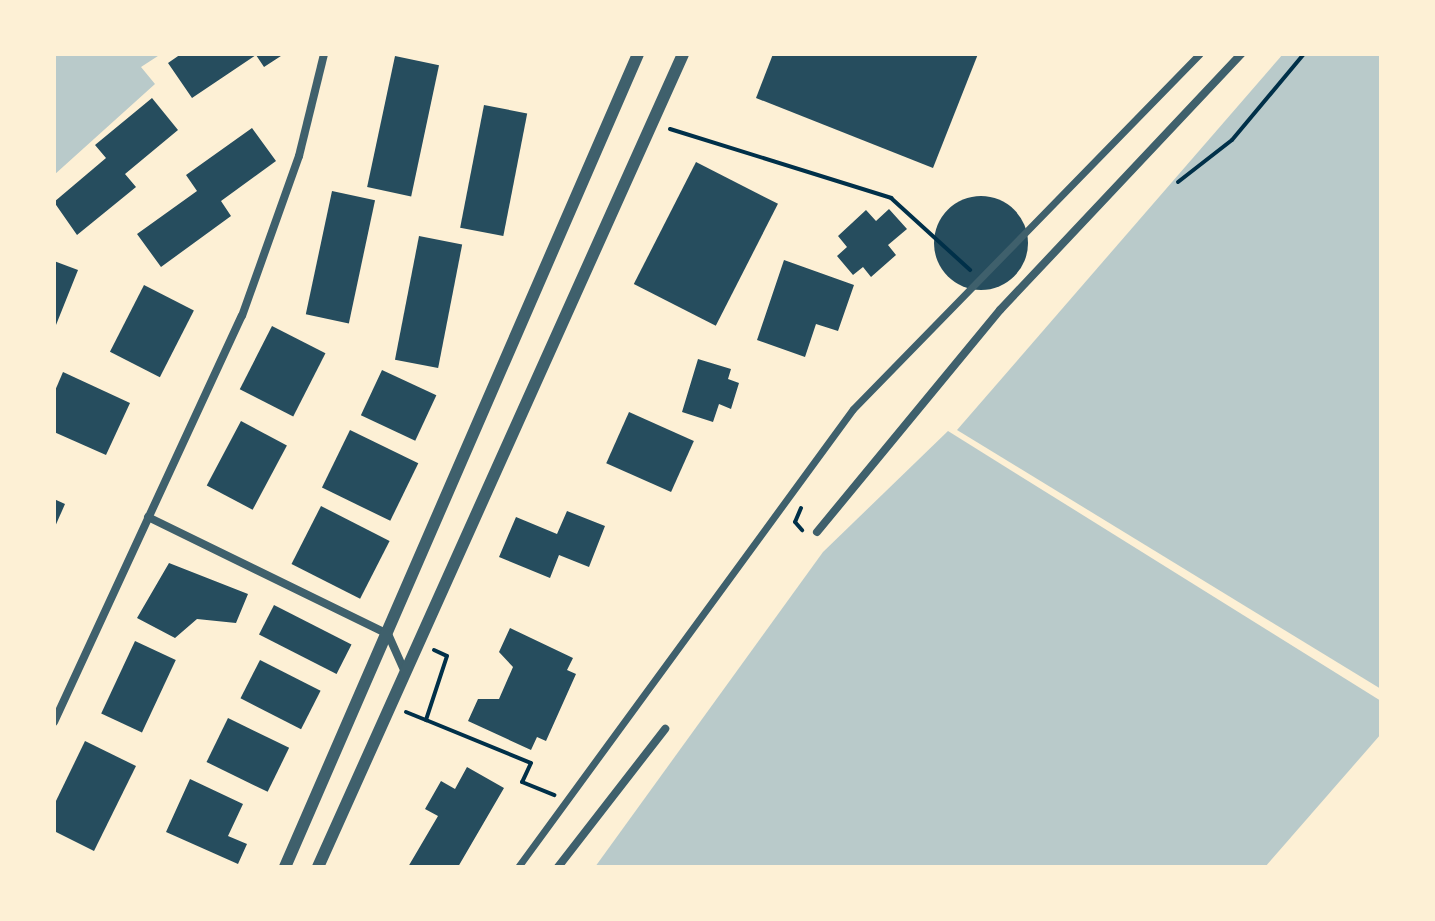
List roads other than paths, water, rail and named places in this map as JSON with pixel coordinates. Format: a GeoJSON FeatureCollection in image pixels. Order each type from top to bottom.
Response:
{"type":"FeatureCollection","features":[{"type":"Feature","properties":{"kind":"street"},"geometry":{"type":"LineString","coordinates":[[54,722],[242,316],[299,156],[324,54]]}},
{"type":"Feature","properties":{"kind":"street"},"geometry":{"type":"LineString","coordinates":[[285,867],[638,54]]}},
{"type":"Feature","properties":{"kind":"street"},"geometry":{"type":"LineString","coordinates":[[318,867],[683,54]]}},
{"type":"Feature","properties":{"kind":"street"},"geometry":{"type":"LineString","coordinates":[[518,867],[793,496],[853,409],[1200,54]]}},
{"type":"Feature","properties":{"kind":"street"},"geometry":{"type":"LineString","coordinates":[[817,532],[1000,310],[1241,54]]}},
{"type":"Feature","properties":{"kind":"street"},"geometry":{"type":"LineString","coordinates":[[148,517],[388,634],[404,670]]}},
{"type":"Feature","properties":{"kind":"street"},"geometry":{"type":"LineString","coordinates":[[558,867],[665,729]]}}]}
